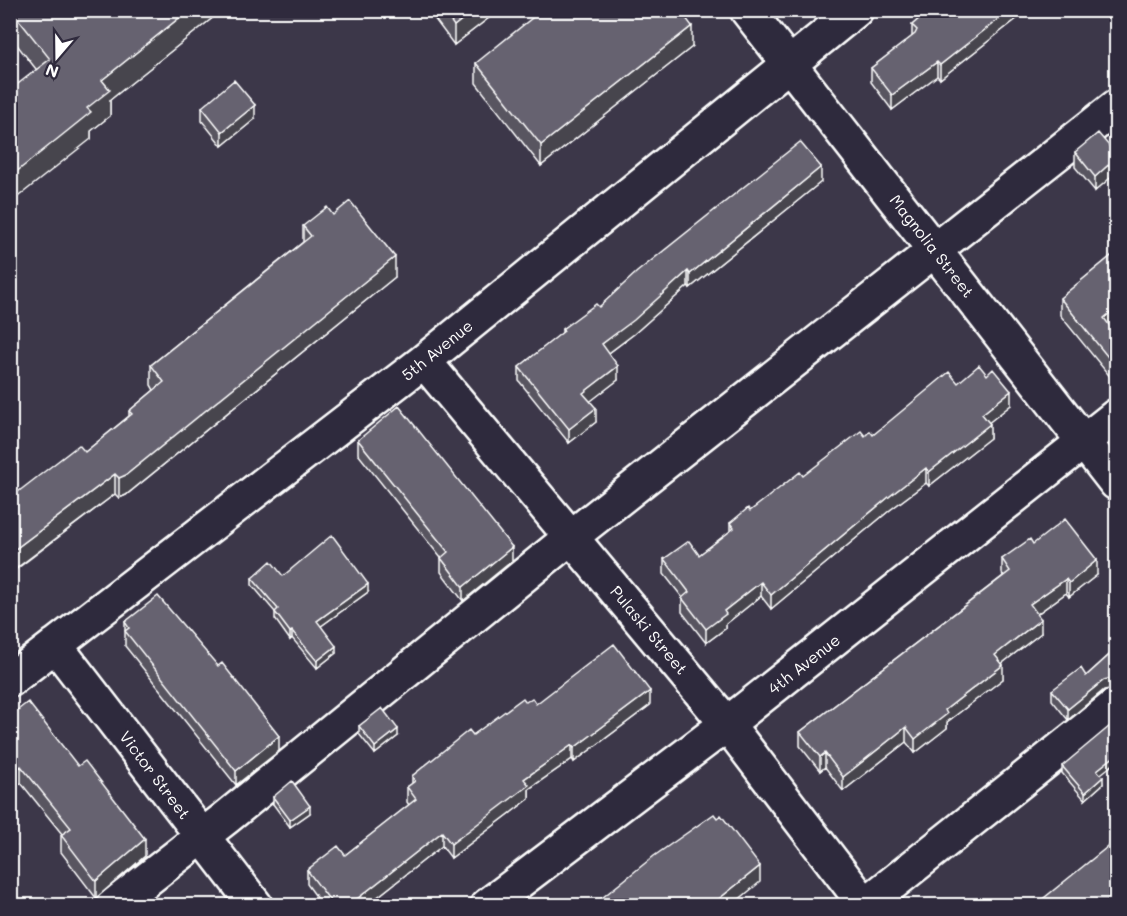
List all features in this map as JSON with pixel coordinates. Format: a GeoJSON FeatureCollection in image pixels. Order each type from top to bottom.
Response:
{"type":"FeatureCollection","features":[{"type":"Feature","properties":{"kind":"street","name":"Magnolia Street"},"geometry":{"type":"LineString","coordinates":[[747,10],[1116,483]]}},
{"type":"Feature","properties":{"kind":"street","name":"5th Avenue"},"geometry":{"type":"LineString","coordinates":[[10,680],[424,361],[856,10]]}},
{"type":"Feature","properties":{"kind":"street"},"geometry":{"type":"LineString","coordinates":[[113,906],[571,537],[937,251],[1116,107]]}},
{"type":"Feature","properties":{"kind":"street","name":"Pulaski Street"},"geometry":{"type":"LineString","coordinates":[[424,361],[727,724],[865,905]]}},
{"type":"Feature","properties":{"kind":"street","name":"4th Avenue"},"geometry":{"type":"LineString","coordinates":[[487,906],[727,724],[1116,416]]}},
{"type":"Feature","properties":{"kind":"street","name":"Victor Street"},"geometry":{"type":"LineString","coordinates":[[55,645],[256,906]]}},
{"type":"Feature","properties":{"kind":"street"},"geometry":{"type":"LineString","coordinates":[[865,905],[1116,705]]}},
{"type":"Feature","properties":{"kind":"building"},"geometry":{"type":"Polygon","coordinates":[[[11,10],[189,10],[102,80],[110,90],[87,108],[91,112],[10,177],[10,90],[50,59],[11,10]]]}},
{"type":"Feature","properties":{"kind":"building"},"geometry":{"type":"Polygon","coordinates":[[[443,10],[474,10],[454,26],[443,10]]]}},
{"type":"Feature","properties":{"kind":"building"},"geometry":{"type":"Polygon","coordinates":[[[542,10],[680,10],[692,26],[541,145],[476,63],[542,10]]]}},
{"type":"Feature","properties":{"kind":"building"},"geometry":{"type":"Polygon","coordinates":[[[929,10],[1010,10],[940,65],[937,62],[892,95],[871,68],[915,34],[917,30],[912,25],[929,10]]]}},
{"type":"Feature","properties":{"kind":"building"},"geometry":{"type":"Polygon","coordinates":[[[234,80],[255,105],[222,132],[202,107],[234,80]]]}},
{"type":"Feature","properties":{"kind":"building"},"geometry":{"type":"Polygon","coordinates":[[[1098,133],[1116,154],[1116,158],[1095,177],[1075,152],[1098,133]]]}},
{"type":"Feature","properties":{"kind":"building"},"geometry":{"type":"Polygon","coordinates":[[[800,142],[821,167],[690,274],[688,271],[634,320],[602,344],[618,366],[583,393],[596,408],[569,429],[519,367],[564,331],[562,329],[596,304],[599,307],[637,272],[800,142]]]}},
{"type":"Feature","properties":{"kind":"building"},"geometry":{"type":"Polygon","coordinates":[[[350,201],[395,257],[126,475],[119,478],[115,474],[10,553],[10,498],[79,445],[85,452],[132,414],[129,411],[164,382],[151,365],[311,236],[303,226],[327,207],[333,215],[350,201]]]}},
{"type":"Feature","properties":{"kind":"building"},"geometry":{"type":"Polygon","coordinates":[[[1116,252],[1116,308],[1104,318],[1116,334],[1116,367],[1060,298],[1116,252]]]}},
{"type":"Feature","properties":{"kind":"building"},"geometry":{"type":"Polygon","coordinates":[[[979,365],[987,375],[993,369],[1011,391],[982,414],[990,424],[929,472],[926,468],[890,496],[771,595],[761,582],[724,611],[726,614],[706,629],[682,598],[689,592],[664,559],[689,541],[699,555],[734,528],[730,523],[748,508],[750,511],[800,472],[803,476],[861,431],[865,436],[870,431],[873,435],[949,372],[958,383],[979,365]]]}},
{"type":"Feature","properties":{"kind":"building"},"geometry":{"type":"Polygon","coordinates":[[[399,406],[512,547],[463,587],[441,558],[448,552],[358,440],[399,406]]]}},
{"type":"Feature","properties":{"kind":"building"},"geometry":{"type":"Polygon","coordinates":[[[1065,519],[1097,560],[1069,583],[1066,579],[1030,604],[1041,619],[995,655],[1003,665],[945,710],[947,714],[915,739],[906,727],[843,777],[825,753],[820,757],[800,732],[1010,571],[1002,559],[1030,539],[1033,544],[1065,519]]]}},
{"type":"Feature","properties":{"kind":"building"},"geometry":{"type":"Polygon","coordinates":[[[332,535],[368,584],[317,621],[336,646],[317,661],[292,631],[290,632],[275,612],[278,609],[252,578],[271,561],[283,576],[332,535]]]}},
{"type":"Feature","properties":{"kind":"building"},"geometry":{"type":"Polygon","coordinates":[[[158,596],[218,666],[222,663],[279,736],[236,771],[125,631],[129,628],[125,622],[158,596]]]}},
{"type":"Feature","properties":{"kind":"building"},"geometry":{"type":"Polygon","coordinates":[[[614,644],[650,691],[574,748],[572,745],[524,779],[529,785],[451,844],[442,832],[348,906],[334,906],[307,870],[338,846],[345,855],[416,799],[407,787],[415,781],[412,776],[469,730],[473,735],[523,698],[526,702],[532,698],[536,704],[614,644]]]}},
{"type":"Feature","properties":{"kind":"building"},"geometry":{"type":"Polygon","coordinates":[[[1116,649],[1116,677],[1104,680],[1068,709],[1052,690],[1081,668],[1086,676],[1116,649]]]}},
{"type":"Feature","properties":{"kind":"building"},"geometry":{"type":"Polygon","coordinates":[[[28,702],[78,766],[85,761],[145,839],[96,881],[61,835],[71,828],[21,766],[15,770],[10,765],[10,716],[28,702]]]}},
{"type":"Feature","properties":{"kind":"building"},"geometry":{"type":"Polygon","coordinates":[[[382,708],[398,729],[375,747],[359,726],[382,708]]]}},
{"type":"Feature","properties":{"kind":"building"},"geometry":{"type":"Polygon","coordinates":[[[1116,721],[1116,755],[1097,770],[1103,777],[1085,793],[1062,766],[1116,721]]]}},
{"type":"Feature","properties":{"kind":"building"},"geometry":{"type":"Polygon","coordinates":[[[292,781],[310,806],[290,820],[273,797],[292,781]]]}},
{"type":"Feature","properties":{"kind":"building"},"geometry":{"type":"Polygon","coordinates":[[[714,814],[717,818],[721,815],[760,866],[710,906],[592,906],[654,856],[714,814]]]}},
{"type":"Feature","properties":{"kind":"building"},"geometry":{"type":"Polygon","coordinates":[[[1111,844],[1114,847],[1116,845],[1116,906],[1034,906],[1111,844]]]}}]}
